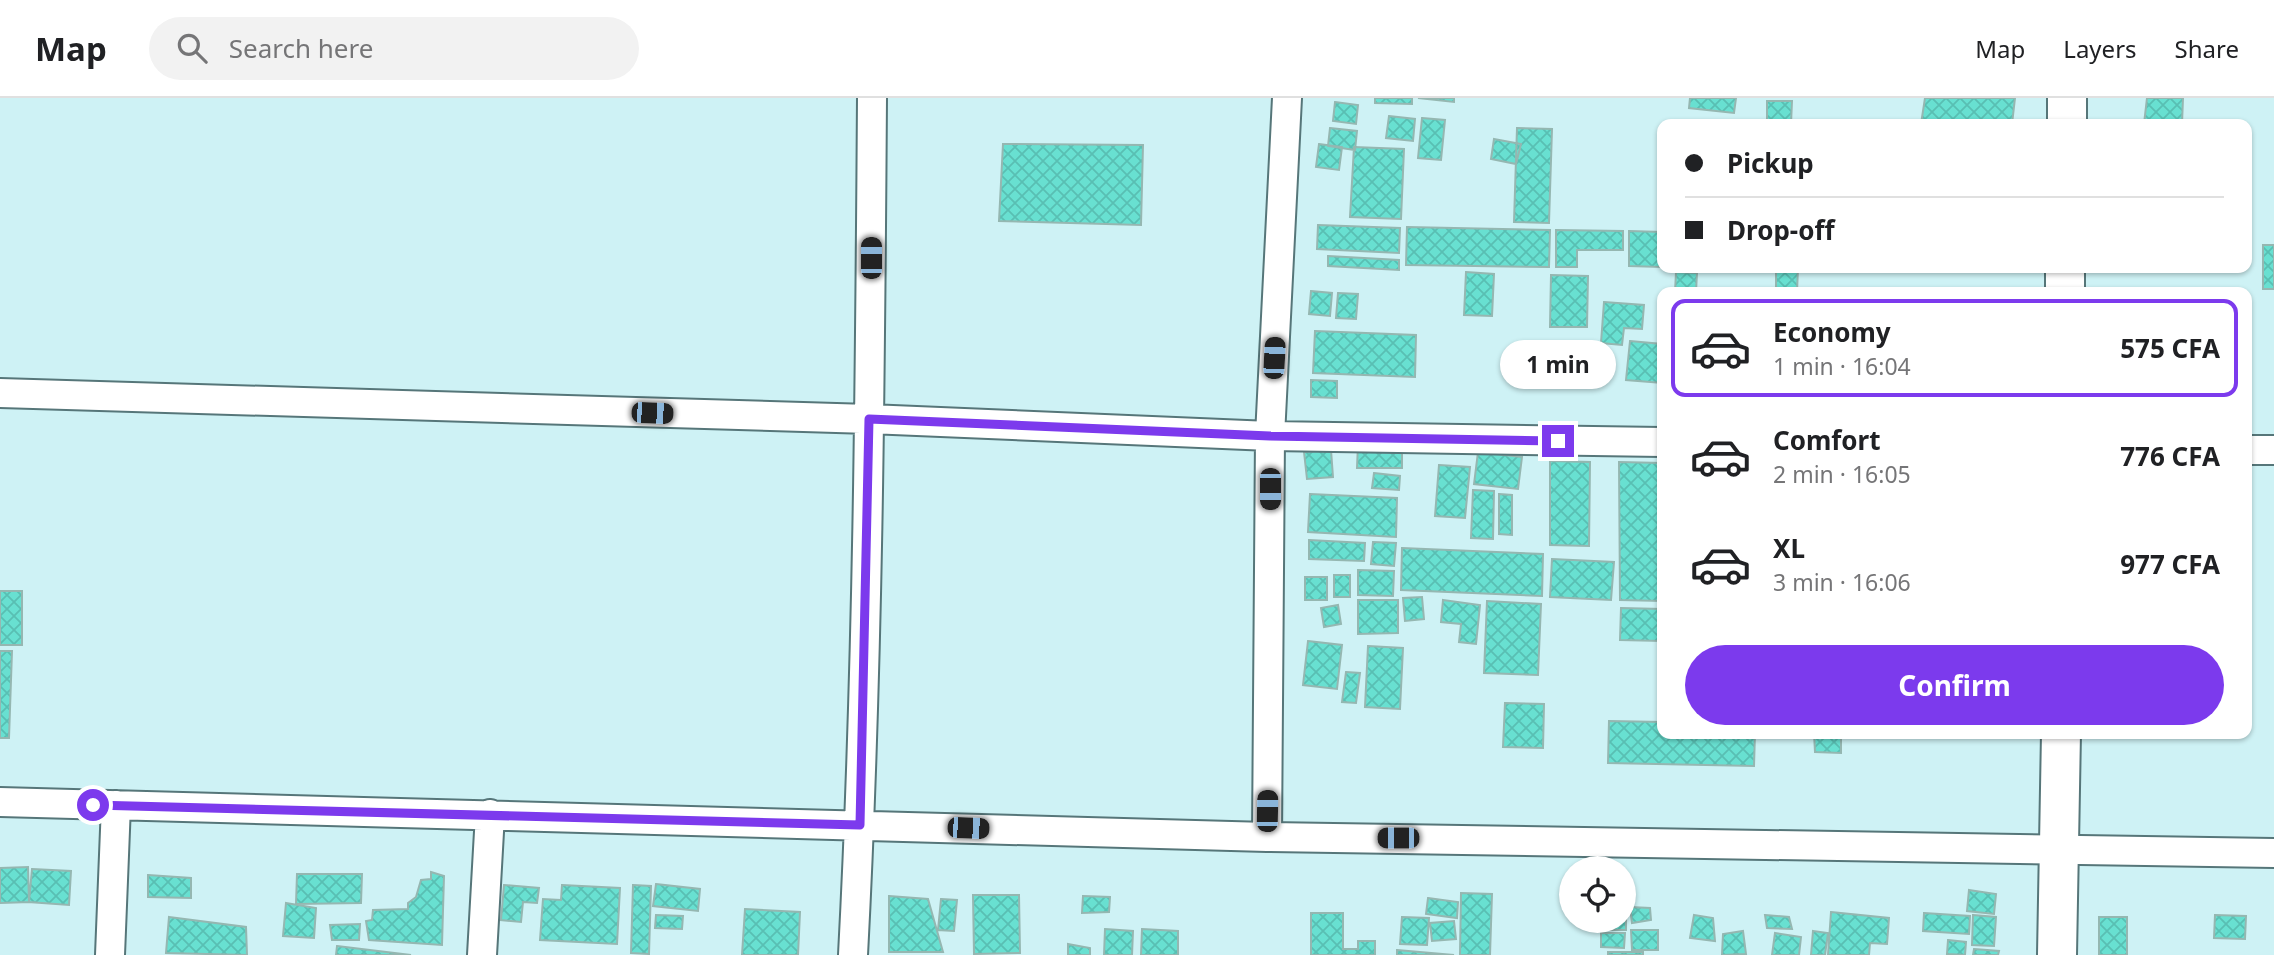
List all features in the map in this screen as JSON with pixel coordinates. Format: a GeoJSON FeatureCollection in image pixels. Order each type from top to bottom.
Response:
{"type":"FeatureCollection","features":[{"type":"Feature","properties":{"kind":"street"},"geometry":{"type":"LineString","coordinates":[[853,955],[860,825],[869,419],[872,98]]}},
{"type":"Feature","properties":{"kind":"street"},"geometry":{"type":"LineString","coordinates":[[1267,838],[1270,436],[1287,98]]}},
{"type":"Feature","properties":{"kind":"street"},"geometry":{"type":"LineString","coordinates":[[2067,98],[2067,119]]}},
{"type":"Feature","properties":{"kind":"street"},"geometry":{"type":"LineString","coordinates":[[0,393],[869,419],[1270,436],[1657,442]]}},
{"type":"Feature","properties":{"kind":"street"},"geometry":{"type":"LineString","coordinates":[[2252,450],[2274,450]]}},
{"type":"Feature","properties":{"kind":"street"},"geometry":{"type":"LineString","coordinates":[[2057,955],[2061,739]]}},
{"type":"Feature","properties":{"kind":"street"},"geometry":{"type":"LineString","coordinates":[[0,802],[1267,838],[2274,853]]}},
{"type":"Feature","properties":{"kind":"street"},"geometry":{"type":"LineString","coordinates":[[110,955],[116,805]]}},
{"type":"Feature","properties":{"kind":"street"},"geometry":{"type":"LineString","coordinates":[[482,955],[490,814]]}},
{"type":"Feature","properties":{"kind":"building"},"geometry":{"type":"Polygon","coordinates":[[[1375,98],[1412,98],[1412,104],[1375,103],[1375,98]]]}},
{"type":"Feature","properties":{"kind":"building"},"geometry":{"type":"Polygon","coordinates":[[[1418,98],[1454,98],[1454,102],[1418,98]]]}},
{"type":"Feature","properties":{"kind":"building"},"geometry":{"type":"Polygon","coordinates":[[[1690,98],[1736,98],[1734,113],[1689,108],[1690,98]]]}},
{"type":"Feature","properties":{"kind":"building"},"geometry":{"type":"Polygon","coordinates":[[[1925,98],[2015,98],[2013,119],[1922,119],[1925,98]]]}},
{"type":"Feature","properties":{"kind":"building"},"geometry":{"type":"Polygon","coordinates":[[[2147,98],[2183,98],[2182,119],[2145,119],[2147,98]]]}},
{"type":"Feature","properties":{"kind":"building"},"geometry":{"type":"Polygon","coordinates":[[[1767,101],[1792,101],[1791,119],[1767,119],[1767,101]]]}},
{"type":"Feature","properties":{"kind":"building"},"geometry":{"type":"Polygon","coordinates":[[[1335,102],[1358,105],[1356,124],[1333,121],[1335,102]]]}},
{"type":"Feature","properties":{"kind":"building"},"geometry":{"type":"Polygon","coordinates":[[[1389,116],[1415,119],[1413,141],[1386,138],[1389,116]]]}},
{"type":"Feature","properties":{"kind":"building"},"geometry":{"type":"Polygon","coordinates":[[[1422,118],[1445,120],[1441,160],[1418,158],[1422,118]]]}},
{"type":"Feature","properties":{"kind":"building"},"geometry":{"type":"Polygon","coordinates":[[[1330,128],[1357,131],[1355,150],[1328,146],[1330,128]]]}},
{"type":"Feature","properties":{"kind":"building"},"geometry":{"type":"Polygon","coordinates":[[[1517,128],[1552,129],[1549,223],[1514,222],[1517,128]]]}},
{"type":"Feature","properties":{"kind":"building"},"geometry":{"type":"Polygon","coordinates":[[[1494,139],[1521,144],[1516,164],[1491,159],[1494,139]]]}},
{"type":"Feature","properties":{"kind":"building"},"geometry":{"type":"Polygon","coordinates":[[[1003,144],[1143,145],[1141,225],[999,221],[1003,144]]]}},
{"type":"Feature","properties":{"kind":"building"},"geometry":{"type":"Polygon","coordinates":[[[1319,144],[1342,147],[1339,170],[1316,167],[1319,144]]]}},
{"type":"Feature","properties":{"kind":"building"},"geometry":{"type":"Polygon","coordinates":[[[1354,147],[1404,149],[1401,219],[1350,217],[1354,147]]]}},
{"type":"Feature","properties":{"kind":"building"},"geometry":{"type":"Polygon","coordinates":[[[1318,225],[1400,228],[1399,253],[1317,249],[1318,225]]]}},
{"type":"Feature","properties":{"kind":"building"},"geometry":{"type":"Polygon","coordinates":[[[1407,227],[1550,230],[1549,267],[1406,265],[1407,227]]]}},
{"type":"Feature","properties":{"kind":"building"},"geometry":{"type":"Polygon","coordinates":[[[1556,230],[1623,231],[1623,250],[1577,250],[1577,267],[1556,267],[1556,230]]]}},
{"type":"Feature","properties":{"kind":"building"},"geometry":{"type":"Polygon","coordinates":[[[1629,231],[1657,232],[1657,267],[1629,266],[1629,231]]]}},
{"type":"Feature","properties":{"kind":"building"},"geometry":{"type":"Polygon","coordinates":[[[2263,245],[2274,245],[2274,289],[2263,289],[2263,245]]]}},
{"type":"Feature","properties":{"kind":"building"},"geometry":{"type":"Polygon","coordinates":[[[1328,256],[1399,260],[1399,270],[1328,266],[1328,256]]]}},
{"type":"Feature","properties":{"kind":"building"},"geometry":{"type":"Polygon","coordinates":[[[1466,272],[1494,274],[1492,316],[1464,315],[1466,272]]]}},
{"type":"Feature","properties":{"kind":"building"},"geometry":{"type":"Polygon","coordinates":[[[1676,273],[1697,273],[1696,287],[1675,287],[1676,273]]]}},
{"type":"Feature","properties":{"kind":"building"},"geometry":{"type":"Polygon","coordinates":[[[1776,273],[1798,273],[1797,287],[1776,287],[1776,273]]]}},
{"type":"Feature","properties":{"kind":"building"},"geometry":{"type":"Polygon","coordinates":[[[1551,275],[1588,276],[1587,327],[1550,327],[1551,275]]]}},
{"type":"Feature","properties":{"kind":"building"},"geometry":{"type":"Polygon","coordinates":[[[1311,291],[1332,293],[1330,316],[1309,314],[1311,291]]]}},
{"type":"Feature","properties":{"kind":"building"},"geometry":{"type":"Polygon","coordinates":[[[1338,293],[1358,294],[1356,319],[1336,318],[1338,293]]]}},
{"type":"Feature","properties":{"kind":"building"},"geometry":{"type":"Polygon","coordinates":[[[1604,302],[1644,305],[1642,329],[1624,328],[1622,345],[1601,343],[1604,302]]]}},
{"type":"Feature","properties":{"kind":"building"},"geometry":{"type":"Polygon","coordinates":[[[1315,331],[1416,335],[1415,377],[1313,373],[1315,331]]]}},
{"type":"Feature","properties":{"kind":"building"},"geometry":{"type":"Polygon","coordinates":[[[1630,341],[1657,344],[1657,383],[1626,380],[1630,341]]]}},
{"type":"Feature","properties":{"kind":"building"},"geometry":{"type":"Polygon","coordinates":[[[1311,380],[1337,381],[1337,398],[1311,397],[1311,380]]]}},
{"type":"Feature","properties":{"kind":"building"},"geometry":{"type":"Polygon","coordinates":[[[1358,444],[1402,445],[1402,468],[1357,468],[1358,444]]]}},
{"type":"Feature","properties":{"kind":"building"},"geometry":{"type":"Polygon","coordinates":[[[1331,450],[1333,477],[1307,479],[1304,452],[1331,450]]]}},
{"type":"Feature","properties":{"kind":"building"},"geometry":{"type":"Polygon","coordinates":[[[1478,452],[1522,457],[1518,489],[1474,484],[1478,452]]]}},
{"type":"Feature","properties":{"kind":"building"},"geometry":{"type":"Polygon","coordinates":[[[1550,461],[1590,462],[1589,546],[1550,545],[1550,461]]]}},
{"type":"Feature","properties":{"kind":"building"},"geometry":{"type":"Polygon","coordinates":[[[1619,462],[1657,463],[1657,601],[1620,600],[1619,462]]]}},
{"type":"Feature","properties":{"kind":"building"},"geometry":{"type":"Polygon","coordinates":[[[1439,465],[1470,467],[1465,518],[1435,516],[1439,465]]]}},
{"type":"Feature","properties":{"kind":"building"},"geometry":{"type":"Polygon","coordinates":[[[1374,473],[1400,476],[1399,490],[1372,488],[1374,473]]]}},
{"type":"Feature","properties":{"kind":"building"},"geometry":{"type":"Polygon","coordinates":[[[1473,490],[1494,491],[1493,539],[1471,538],[1473,490]]]}},
{"type":"Feature","properties":{"kind":"building"},"geometry":{"type":"Polygon","coordinates":[[[1310,494],[1397,498],[1396,537],[1308,532],[1310,494]]]}},
{"type":"Feature","properties":{"kind":"building"},"geometry":{"type":"Polygon","coordinates":[[[1499,494],[1512,495],[1512,535],[1499,534],[1499,494]]]}},
{"type":"Feature","properties":{"kind":"building"},"geometry":{"type":"Polygon","coordinates":[[[1309,540],[1365,543],[1364,561],[1309,559],[1309,540]]]}},
{"type":"Feature","properties":{"kind":"building"},"geometry":{"type":"Polygon","coordinates":[[[1373,542],[1396,543],[1394,566],[1371,564],[1373,542]]]}},
{"type":"Feature","properties":{"kind":"building"},"geometry":{"type":"Polygon","coordinates":[[[1402,548],[1543,554],[1542,596],[1401,590],[1402,548]]]}},
{"type":"Feature","properties":{"kind":"building"},"geometry":{"type":"Polygon","coordinates":[[[1552,559],[1614,562],[1611,600],[1550,597],[1552,559]]]}},
{"type":"Feature","properties":{"kind":"building"},"geometry":{"type":"Polygon","coordinates":[[[1358,570],[1394,571],[1393,596],[1358,595],[1358,570]]]}},
{"type":"Feature","properties":{"kind":"building"},"geometry":{"type":"Polygon","coordinates":[[[1334,575],[1350,575],[1350,597],[1334,597],[1334,575]]]}},
{"type":"Feature","properties":{"kind":"building"},"geometry":{"type":"Polygon","coordinates":[[[1305,577],[1327,577],[1327,600],[1305,600],[1305,577]]]}},
{"type":"Feature","properties":{"kind":"building"},"geometry":{"type":"Polygon","coordinates":[[[0,591],[22,591],[22,645],[0,645],[0,591]]]}},
{"type":"Feature","properties":{"kind":"building"},"geometry":{"type":"Polygon","coordinates":[[[1422,597],[1424,619],[1405,621],[1403,598],[1422,597]]]}},
{"type":"Feature","properties":{"kind":"building"},"geometry":{"type":"Polygon","coordinates":[[[1358,600],[1398,600],[1398,633],[1358,634],[1358,600]]]}},
{"type":"Feature","properties":{"kind":"building"},"geometry":{"type":"Polygon","coordinates":[[[1443,600],[1480,605],[1476,644],[1459,642],[1461,624],[1441,622],[1443,600]]]}},
{"type":"Feature","properties":{"kind":"building"},"geometry":{"type":"Polygon","coordinates":[[[1487,601],[1541,604],[1538,675],[1484,673],[1487,601]]]}},
{"type":"Feature","properties":{"kind":"building"},"geometry":{"type":"Polygon","coordinates":[[[1338,605],[1341,624],[1324,627],[1321,608],[1338,605]]]}},
{"type":"Feature","properties":{"kind":"building"},"geometry":{"type":"Polygon","coordinates":[[[1621,608],[1657,609],[1657,641],[1620,640],[1621,608]]]}},
{"type":"Feature","properties":{"kind":"building"},"geometry":{"type":"Polygon","coordinates":[[[1308,641],[1342,645],[1337,689],[1303,685],[1308,641]]]}},
{"type":"Feature","properties":{"kind":"building"},"geometry":{"type":"Polygon","coordinates":[[[1368,646],[1403,648],[1400,709],[1365,707],[1368,646]]]}},
{"type":"Feature","properties":{"kind":"building"},"geometry":{"type":"Polygon","coordinates":[[[0,651],[12,651],[9,738],[0,738],[0,651]]]}},
{"type":"Feature","properties":{"kind":"building"},"geometry":{"type":"Polygon","coordinates":[[[1346,672],[1360,673],[1356,703],[1342,702],[1346,672]]]}},
{"type":"Feature","properties":{"kind":"building"},"geometry":{"type":"Polygon","coordinates":[[[1505,703],[1544,704],[1543,748],[1503,747],[1505,703]]]}},
{"type":"Feature","properties":{"kind":"building"},"geometry":{"type":"Polygon","coordinates":[[[1609,721],[1657,722],[1657,739],[1755,739],[1754,766],[1608,763],[1609,721]]]}},
{"type":"Feature","properties":{"kind":"building"},"geometry":{"type":"Polygon","coordinates":[[[1814,739],[1841,739],[1841,753],[1815,752],[1814,739]]]}},
{"type":"Feature","properties":{"kind":"building"},"geometry":{"type":"Polygon","coordinates":[[[28,867],[29,902],[0,903],[0,868],[28,867]]]}},
{"type":"Feature","properties":{"kind":"building"},"geometry":{"type":"Polygon","coordinates":[[[32,869],[71,871],[69,905],[29,902],[32,869]]]}},
{"type":"Feature","properties":{"kind":"building"},"geometry":{"type":"Polygon","coordinates":[[[431,872],[444,876],[442,945],[369,940],[366,921],[372,920],[373,910],[408,909],[408,903],[416,897],[421,880],[431,879],[431,872]]]}},
{"type":"Feature","properties":{"kind":"building"},"geometry":{"type":"Polygon","coordinates":[[[297,874],[362,874],[361,903],[296,904],[297,874]]]}},
{"type":"Feature","properties":{"kind":"building"},"geometry":{"type":"Polygon","coordinates":[[[148,875],[191,878],[191,898],[148,897],[148,875]]]}},
{"type":"Feature","properties":{"kind":"building"},"geometry":{"type":"Polygon","coordinates":[[[656,884],[700,889],[698,911],[653,906],[656,884]]]}},
{"type":"Feature","properties":{"kind":"building"},"geometry":{"type":"Polygon","coordinates":[[[504,885],[539,888],[537,903],[523,902],[521,922],[501,920],[504,885]]]}},
{"type":"Feature","properties":{"kind":"building"},"geometry":{"type":"Polygon","coordinates":[[[562,885],[620,888],[617,944],[540,940],[543,899],[561,900],[562,885]]]}},
{"type":"Feature","properties":{"kind":"building"},"geometry":{"type":"Polygon","coordinates":[[[633,885],[651,886],[649,954],[631,953],[633,885]]]}},
{"type":"Feature","properties":{"kind":"building"},"geometry":{"type":"Polygon","coordinates":[[[1969,890],[1996,894],[1994,914],[1967,911],[1969,890]]]}},
{"type":"Feature","properties":{"kind":"building"},"geometry":{"type":"Polygon","coordinates":[[[1461,893],[1492,894],[1490,955],[1460,955],[1461,893]]]}},
{"type":"Feature","properties":{"kind":"building"},"geometry":{"type":"Polygon","coordinates":[[[973,895],[1019,895],[1020,953],[974,954],[973,895]]]}},
{"type":"Feature","properties":{"kind":"building"},"geometry":{"type":"Polygon","coordinates":[[[889,896],[928,899],[943,952],[889,952],[889,896]]]}},
{"type":"Feature","properties":{"kind":"building"},"geometry":{"type":"Polygon","coordinates":[[[1083,896],[1110,897],[1109,912],[1082,913],[1083,896]]]}},
{"type":"Feature","properties":{"kind":"building"},"geometry":{"type":"Polygon","coordinates":[[[1428,898],[1458,902],[1457,918],[1426,914],[1428,898]]]}},
{"type":"Feature","properties":{"kind":"building"},"geometry":{"type":"Polygon","coordinates":[[[941,899],[957,900],[954,931],[938,930],[941,899]]]}},
{"type":"Feature","properties":{"kind":"building"},"geometry":{"type":"Polygon","coordinates":[[[286,903],[316,908],[314,938],[283,936],[286,903]]]}},
{"type":"Feature","properties":{"kind":"building"},"geometry":{"type":"Polygon","coordinates":[[[1636,907],[1650,908],[1651,920],[1636,922],[1636,907]]]}},
{"type":"Feature","properties":{"kind":"building"},"geometry":{"type":"Polygon","coordinates":[[[745,909],[800,912],[798,955],[742,955],[745,909]]]}},
{"type":"Feature","properties":{"kind":"building"},"geometry":{"type":"Polygon","coordinates":[[[1831,912],[1889,918],[1887,944],[1870,943],[1869,955],[1828,955],[1831,912]]]}},
{"type":"Feature","properties":{"kind":"building"},"geometry":{"type":"Polygon","coordinates":[[[1311,913],[1343,913],[1343,949],[1358,949],[1358,941],[1375,941],[1375,955],[1311,955],[1311,913]]]}},
{"type":"Feature","properties":{"kind":"building"},"geometry":{"type":"Polygon","coordinates":[[[1924,913],[1970,916],[1969,934],[1923,931],[1924,913]]]}},
{"type":"Feature","properties":{"kind":"building"},"geometry":{"type":"Polygon","coordinates":[[[656,915],[683,916],[682,929],[655,928],[656,915]]]}},
{"type":"Feature","properties":{"kind":"building"},"geometry":{"type":"Polygon","coordinates":[[[1694,915],[1713,918],[1715,941],[1690,938],[1694,915]]]}},
{"type":"Feature","properties":{"kind":"building"},"geometry":{"type":"Polygon","coordinates":[[[1765,915],[1789,917],[1792,929],[1767,928],[1765,915]]]}},
{"type":"Feature","properties":{"kind":"building"},"geometry":{"type":"Polygon","coordinates":[[[1973,915],[1996,917],[1994,946],[1972,945],[1973,915]]]}},
{"type":"Feature","properties":{"kind":"building"},"geometry":{"type":"Polygon","coordinates":[[[2215,915],[2246,916],[2245,939],[2214,938],[2215,915]]]}},
{"type":"Feature","properties":{"kind":"building"},"geometry":{"type":"Polygon","coordinates":[[[169,917],[246,927],[247,955],[166,953],[169,917]]]}},
{"type":"Feature","properties":{"kind":"building"},"geometry":{"type":"Polygon","coordinates":[[[1402,917],[1429,918],[1427,945],[1400,944],[1402,917]]]}},
{"type":"Feature","properties":{"kind":"building"},"geometry":{"type":"Polygon","coordinates":[[[2099,917],[2127,917],[2127,955],[2099,955],[2099,917]]]}},
{"type":"Feature","properties":{"kind":"building"},"geometry":{"type":"Polygon","coordinates":[[[1454,921],[1456,939],[1432,941],[1430,923],[1454,921]]]}},
{"type":"Feature","properties":{"kind":"building"},"geometry":{"type":"Polygon","coordinates":[[[360,924],[359,940],[332,940],[330,925],[360,924]]]}},
{"type":"Feature","properties":{"kind":"building"},"geometry":{"type":"Polygon","coordinates":[[[1105,929],[1133,931],[1132,955],[1104,955],[1105,929]]]}},
{"type":"Feature","properties":{"kind":"building"},"geometry":{"type":"Polygon","coordinates":[[[1142,929],[1178,931],[1178,955],[1141,955],[1142,929]]]}},
{"type":"Feature","properties":{"kind":"building"},"geometry":{"type":"Polygon","coordinates":[[[1636,930],[1658,930],[1658,950],[1632,950],[1631,933],[1636,933],[1636,930]]]}},
{"type":"Feature","properties":{"kind":"building"},"geometry":{"type":"Polygon","coordinates":[[[1743,931],[1746,954],[1722,955],[1723,934],[1743,931]]]}},
{"type":"Feature","properties":{"kind":"building"},"geometry":{"type":"Polygon","coordinates":[[[1813,931],[1828,933],[1825,955],[1811,955],[1813,931]]]}},
{"type":"Feature","properties":{"kind":"building"},"geometry":{"type":"Polygon","coordinates":[[[1601,933],[1625,933],[1624,948],[1601,947],[1601,933]]]}},
{"type":"Feature","properties":{"kind":"building"},"geometry":{"type":"Polygon","coordinates":[[[1775,933],[1801,937],[1799,955],[1772,955],[1775,933]]]}},
{"type":"Feature","properties":{"kind":"building"},"geometry":{"type":"Polygon","coordinates":[[[1948,940],[1966,942],[1965,955],[1947,954],[1948,940]]]}},
{"type":"Feature","properties":{"kind":"building"},"geometry":{"type":"Polygon","coordinates":[[[1068,944],[1090,948],[1090,955],[1068,955],[1068,944]]]}},
{"type":"Feature","properties":{"kind":"building"},"geometry":{"type":"Polygon","coordinates":[[[337,946],[411,955],[336,955],[337,946]]]}},
{"type":"Feature","properties":{"kind":"building"},"geometry":{"type":"Polygon","coordinates":[[[1974,949],[1999,951],[1998,955],[1973,955],[1974,949]]]}},
{"type":"Feature","properties":{"kind":"building"},"geometry":{"type":"Polygon","coordinates":[[[1397,950],[1454,955],[1397,955],[1397,950]]]}},
{"type":"Feature","properties":{"kind":"building"},"geometry":{"type":"Polygon","coordinates":[[[1608,952],[1643,952],[1643,955],[1608,955],[1608,952]]]}},
{"type":"Feature","properties":{"kind":"route"},"geometry":{"type":"LineString","coordinates":[[93,805],[860,825],[869,419],[1270,436],[1558,441]]}}]}
